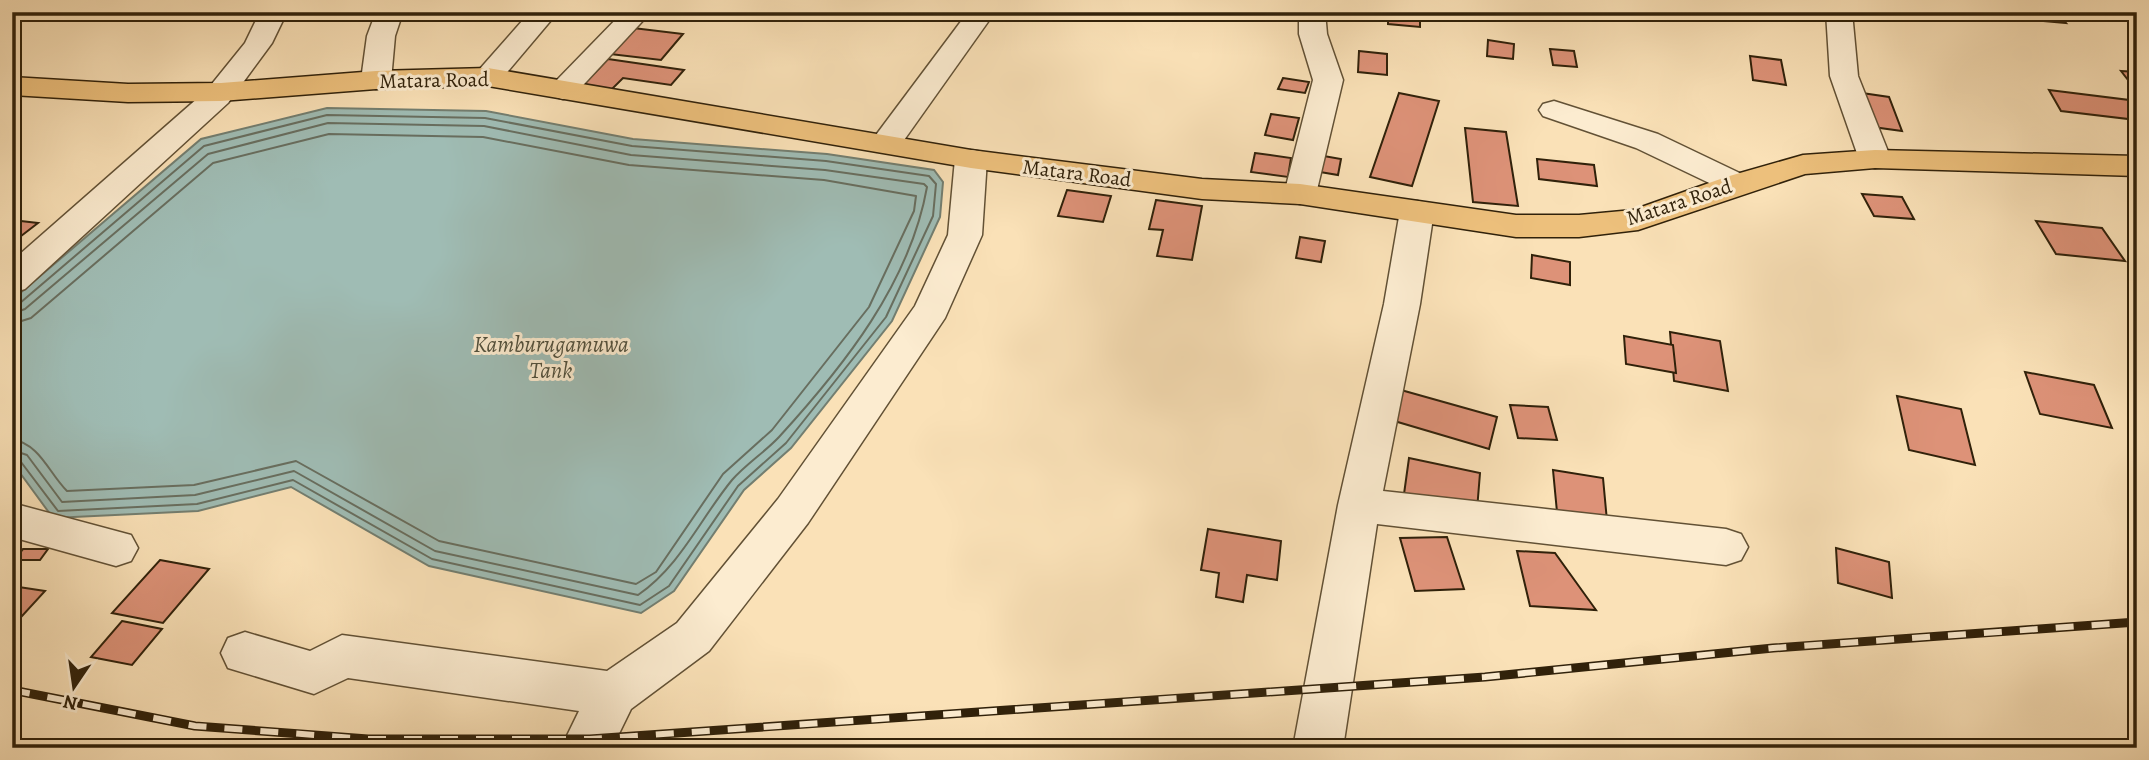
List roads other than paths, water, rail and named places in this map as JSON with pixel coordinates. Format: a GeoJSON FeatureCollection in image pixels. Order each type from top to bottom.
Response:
{"type":"FeatureCollection","features":[{"type":"Feature","properties":{"kind":"highway","name":"Matara Road"},"geometry":{"type":"LineString","coordinates":[[12,86],[128,93],[221,92],[376,80],[488,77],[971,159],[1202,189],[1300,194],[1516,226],[1578,226],[1638,220],[1737,184],[1803,165],[1875,159],[2137,166]]}},
{"type":"Feature","properties":{"kind":"street"},"geometry":{"type":"LineString","coordinates":[[12,281],[90,209],[203,115],[265,32],[274,12]]}},
{"type":"Feature","properties":{"kind":"street"},"geometry":{"type":"LineString","coordinates":[[376,80],[381,36],[390,12]]}},
{"type":"Feature","properties":{"kind":"street"},"geometry":{"type":"LineString","coordinates":[[488,77],[545,12]]}},
{"type":"Feature","properties":{"kind":"street"},"geometry":{"type":"LineString","coordinates":[[563,90],[638,12]]}},
{"type":"Feature","properties":{"kind":"street"},"geometry":{"type":"LineString","coordinates":[[886,143],[982,12]]}},
{"type":"Feature","properties":{"kind":"street"},"geometry":{"type":"LineString","coordinates":[[1300,194],[1328,80],[1314,34],[1312,12]]}},
{"type":"Feature","properties":{"kind":"street"},"geometry":{"type":"LineString","coordinates":[[1839,12],[1844,76],[1875,159]]}},
{"type":"Feature","properties":{"kind":"street"},"geometry":{"type":"LineString","coordinates":[[1554,110],[1639,136],[1687,155],[1737,184]]}},
{"type":"Feature","properties":{"kind":"street"},"geometry":{"type":"LineString","coordinates":[[586,748],[614,694],[693,636],[793,511],[932,309],[965,235],[971,159]]}},
{"type":"Feature","properties":{"kind":"street"},"geometry":{"type":"LineString","coordinates":[[1318,748],[1359,505],[1402,304],[1417,211]]}},
{"type":"Feature","properties":{"kind":"street"},"geometry":{"type":"LineString","coordinates":[[1359,505],[1726,547]]}},
{"type":"Feature","properties":{"kind":"street"},"geometry":{"type":"LineString","coordinates":[[12,520],[116,548]]}},
{"type":"Feature","properties":{"kind":"street"},"geometry":{"type":"LineString","coordinates":[[245,653],[314,673],[342,656],[614,694]]}},
{"type":"Feature","properties":{"kind":"water","name":"Kamburugamuwa Tank"},"geometry":{"type":"Polygon","coordinates":[[[327,108],[486,111],[633,139],[827,154],[934,170],[943,182],[940,217],[892,321],[791,448],[744,490],[674,591],[641,613],[429,566],[291,487],[198,511],[53,518],[12,462],[12,300],[201,139],[327,108]]]}},
{"type":"Feature","properties":{"kind":"railway"},"geometry":{"type":"LineString","coordinates":[[12,690],[195,726],[368,739],[590,739],[1485,677],[1773,648],[2137,622]]}}]}
